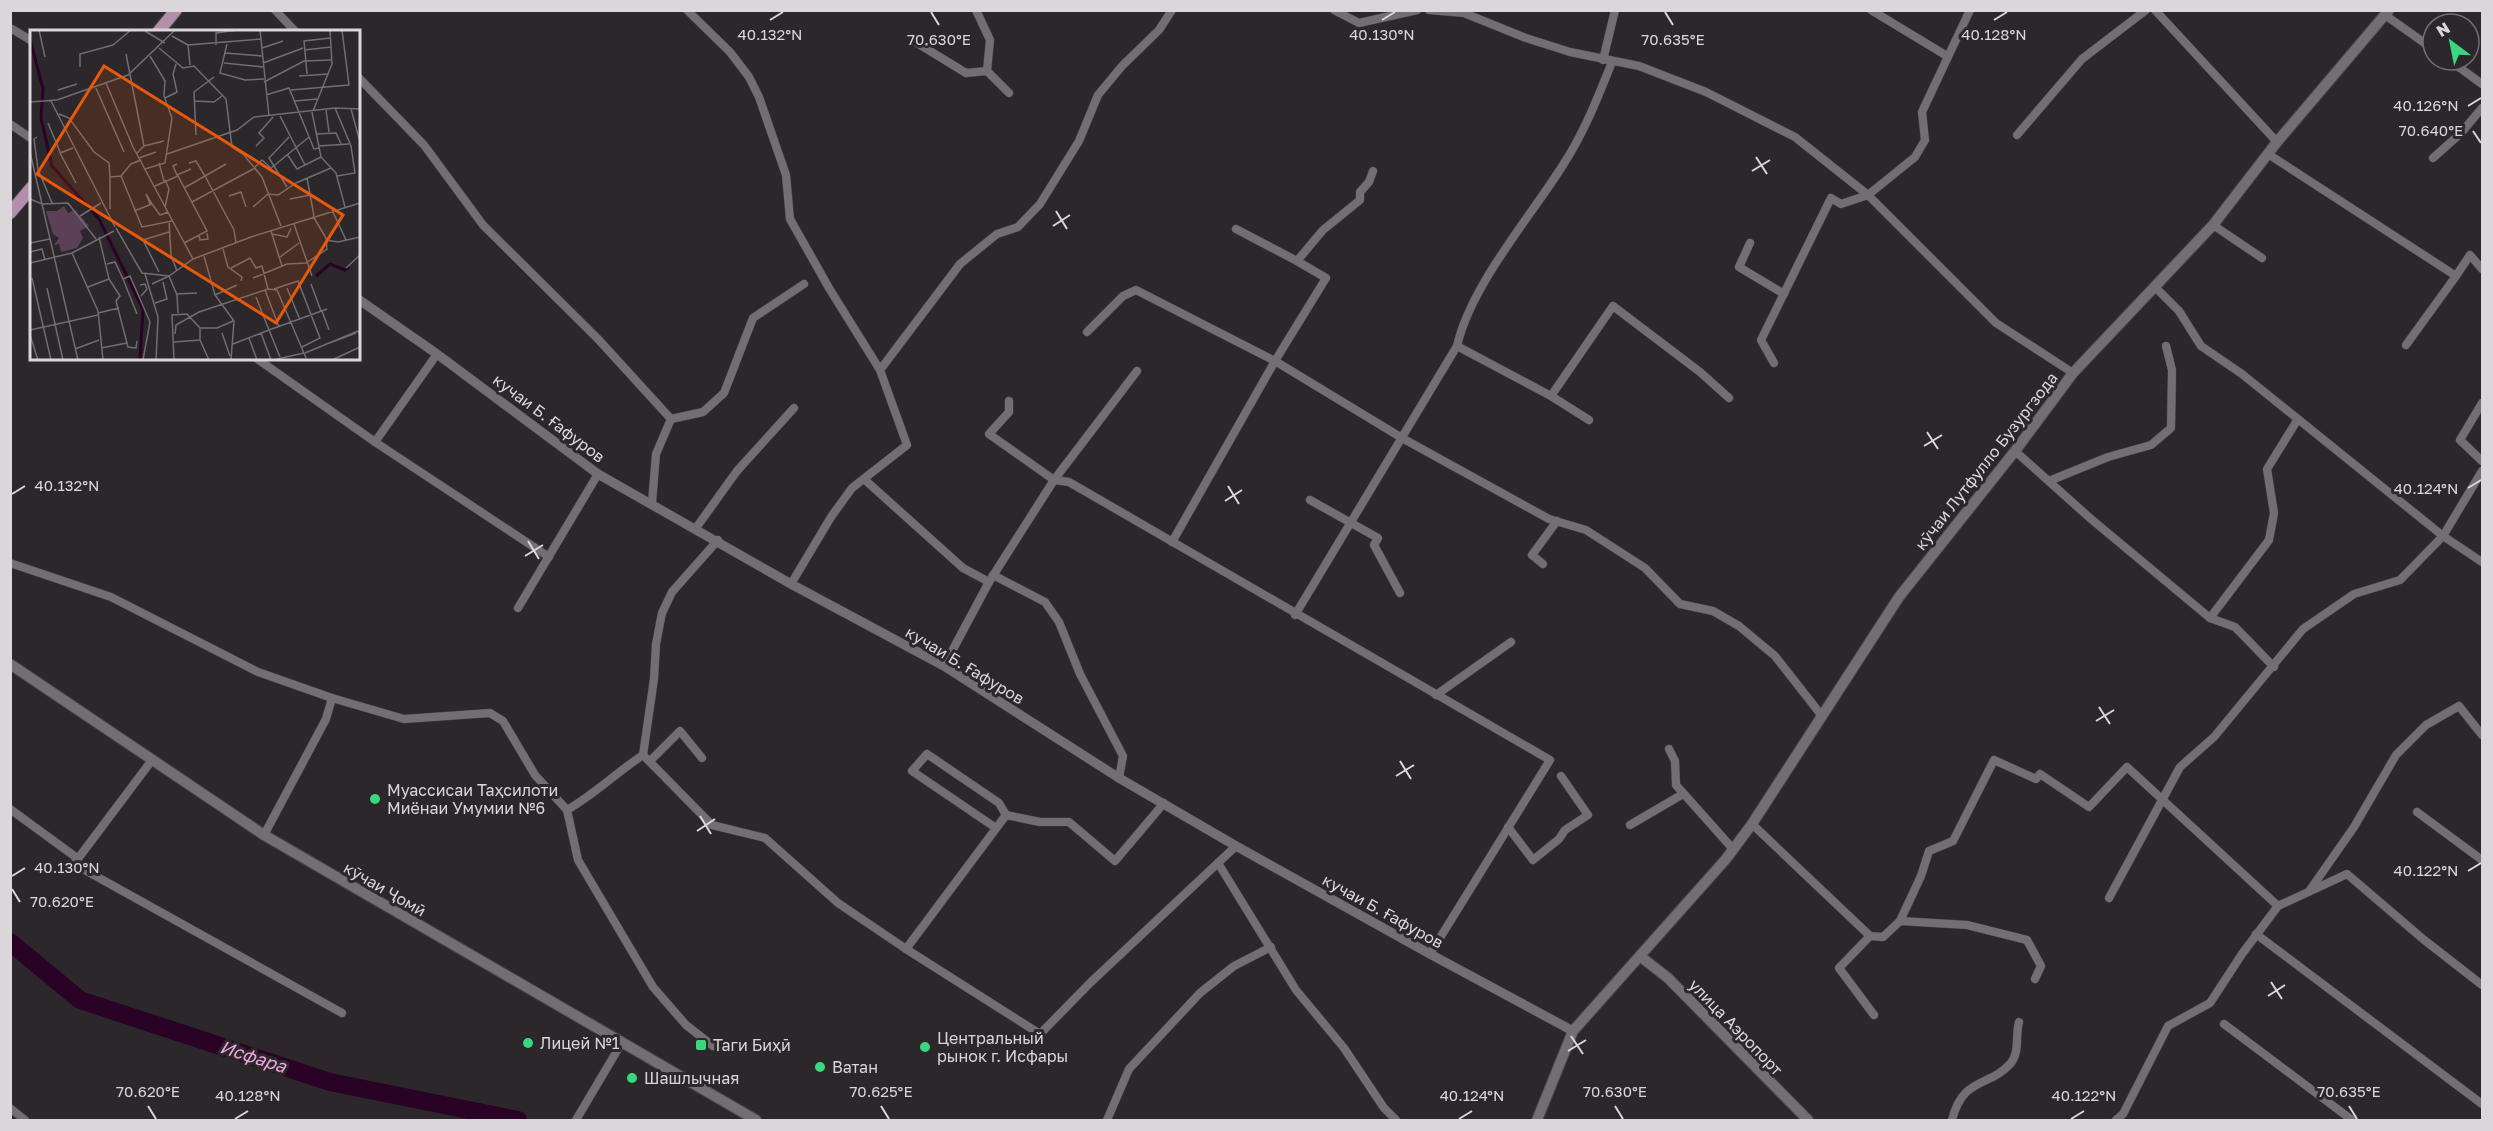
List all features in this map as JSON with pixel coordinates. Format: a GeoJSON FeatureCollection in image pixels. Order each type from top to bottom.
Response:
{"type":"FeatureCollection","features":[{"type":"Feature","properties":{"kind":"main road"},"geometry":{"type":"LineString","coordinates":[[160,30],[176,10]]}},
{"type":"Feature","properties":{"kind":"main road","name":"кӯчаи Лутфулло Бузургзода"},"geometry":{"type":"LineString","coordinates":[[1573,1031],[1641,957],[1752,824],[1899,597],[2073,373],[2213,225],[2277,142],[2387,13]]}},
{"type":"Feature","properties":{"kind":"main road"},"geometry":{"type":"LineString","coordinates":[[10,213],[29,194]]}},
{"type":"Feature","properties":{"kind":"main road","name":"кӯчаи Ҷомӣ"},"geometry":{"type":"LineString","coordinates":[[10,664],[264,835],[621,1044],[712,1093],[756,1120]]}},
{"type":"Feature","properties":{"kind":"main road","name":"улица Аэропорт"},"geometry":{"type":"LineString","coordinates":[[1641,957],[1668,978],[1808,1120]]}},
{"type":"Feature","properties":{"kind":"main road"},"geometry":{"type":"LineString","coordinates":[[1537,1120],[1573,1031]]}},
{"type":"Feature","properties":{"kind":"street"},"geometry":{"type":"LineString","coordinates":[[275,10],[294,30]]}},
{"type":"Feature","properties":{"kind":"street"},"geometry":{"type":"LineString","coordinates":[[687,10],[730,52],[749,77],[759,97],[786,175],[790,219],[829,288],[880,370],[907,445],[852,488],[831,517],[791,584]]}},
{"type":"Feature","properties":{"kind":"street"},"geometry":{"type":"LineString","coordinates":[[976,10],[990,40],[987,71]]}},
{"type":"Feature","properties":{"kind":"street"},"geometry":{"type":"LineString","coordinates":[[880,370],[960,264],[997,234],[1018,227],[1041,204],[1079,141],[1098,95],[1122,66],[1160,30],[1172,10]]}},
{"type":"Feature","properties":{"kind":"street"},"geometry":{"type":"LineString","coordinates":[[1334,10],[1359,23],[1417,10]]}},
{"type":"Feature","properties":{"kind":"street"},"geometry":{"type":"LineString","coordinates":[[1429,10],[1464,13],[1526,38],[1608,61],[1639,66],[1706,92],[1795,137],[1868,195],[1996,323],[2073,373]]}},
{"type":"Feature","properties":{"kind":"street"},"geometry":{"type":"LineString","coordinates":[[1296,615],[1457,346],[1462,322],[1484,285],[1586,128],[1608,61],[1615,10]]}},
{"type":"Feature","properties":{"kind":"street"},"geometry":{"type":"LineString","coordinates":[[1871,10],[1947,56]]}},
{"type":"Feature","properties":{"kind":"street"},"geometry":{"type":"LineString","coordinates":[[1774,363],[1761,340],[1831,198],[1841,204],[1868,195],[1915,157],[1925,140],[1922,112],[1970,10]]}},
{"type":"Feature","properties":{"kind":"street"},"geometry":{"type":"LineString","coordinates":[[2017,135],[2082,59],[2146,10]]}},
{"type":"Feature","properties":{"kind":"street"},"geometry":{"type":"LineString","coordinates":[[2155,10],[2277,142]]}},
{"type":"Feature","properties":{"kind":"street"},"geometry":{"type":"LineString","coordinates":[[2387,13],[2421,40]]}},
{"type":"Feature","properties":{"kind":"street"},"geometry":{"type":"LineString","coordinates":[[12,29],[30,40]]}},
{"type":"Feature","properties":{"kind":"street"},"geometry":{"type":"LineString","coordinates":[[917,43],[966,73],[987,71]]}},
{"type":"Feature","properties":{"kind":"street"},"geometry":{"type":"LineString","coordinates":[[987,71],[1009,93]]}},
{"type":"Feature","properties":{"kind":"street"},"geometry":{"type":"LineString","coordinates":[[2466,72],[2482,84]]}},
{"type":"Feature","properties":{"kind":"street"},"geometry":{"type":"LineString","coordinates":[[360,79],[424,145],[483,225],[598,339],[671,419]]}},
{"type":"Feature","properties":{"kind":"street"},"geometry":{"type":"LineString","coordinates":[[2433,158],[2461,133],[2482,108]]}},
{"type":"Feature","properties":{"kind":"street"},"geometry":{"type":"LineString","coordinates":[[10,124],[30,138]]}},
{"type":"Feature","properties":{"kind":"street"},"geometry":{"type":"LineString","coordinates":[[2268,154],[2456,276]]}},
{"type":"Feature","properties":{"kind":"street"},"geometry":{"type":"LineString","coordinates":[[1297,261],[1323,230],[1360,200],[1360,192],[1369,182],[1373,171]]}},
{"type":"Feature","properties":{"kind":"street"},"geometry":{"type":"LineString","coordinates":[[2213,225],[2262,258]]}},
{"type":"Feature","properties":{"kind":"street"},"geometry":{"type":"LineString","coordinates":[[1172,542],[1275,361],[1326,278],[1236,229]]}},
{"type":"Feature","properties":{"kind":"street"},"geometry":{"type":"LineString","coordinates":[[1750,243],[1739,267],[1784,294]]}},
{"type":"Feature","properties":{"kind":"street"},"geometry":{"type":"LineString","coordinates":[[2406,345],[2470,255],[2482,269]]}},
{"type":"Feature","properties":{"kind":"street"},"geometry":{"type":"LineString","coordinates":[[671,419],[702,412],[724,393],[753,318],[804,284]]}},
{"type":"Feature","properties":{"kind":"street"},"geometry":{"type":"LineString","coordinates":[[2155,287],[2179,311],[2201,346],[2242,374],[2443,536],[2482,562]]}},
{"type":"Feature","properties":{"kind":"street"},"geometry":{"type":"LineString","coordinates":[[1087,332],[1123,296],[1136,290],[1275,361],[1402,438],[1549,519],[1586,530],[1645,568],[1680,604],[1713,611],[1739,626],[1775,656],[1822,716]]}},
{"type":"Feature","properties":{"kind":"street","name":"кучаи Б. Ғафуров"},"geometry":{"type":"LineString","coordinates":[[360,300],[437,354],[598,474],[718,540],[791,584],[944,666],[1119,778],[1164,802],[1236,846],[1573,1031]]}},
{"type":"Feature","properties":{"kind":"street"},"geometry":{"type":"LineString","coordinates":[[1551,396],[1613,306],[1700,372],[1729,398]]}},
{"type":"Feature","properties":{"kind":"street"},"geometry":{"type":"LineString","coordinates":[[1457,346],[1551,396],[1589,420]]}},
{"type":"Feature","properties":{"kind":"street"},"geometry":{"type":"LineString","coordinates":[[2049,481],[2108,457],[2151,445],[2171,428],[2172,370],[2166,346]]}},
{"type":"Feature","properties":{"kind":"street"},"geometry":{"type":"LineString","coordinates":[[375,442],[437,354]]}},
{"type":"Feature","properties":{"kind":"street"},"geometry":{"type":"LineString","coordinates":[[259,360],[375,442],[549,557]]}},
{"type":"Feature","properties":{"kind":"street"},"geometry":{"type":"LineString","coordinates":[[944,666],[991,578],[1054,480],[1137,371]]}},
{"type":"Feature","properties":{"kind":"street"},"geometry":{"type":"LineString","coordinates":[[1009,401],[1009,412],[989,434],[1054,480],[1068,482],[1550,760],[1430,954]]}},
{"type":"Feature","properties":{"kind":"street"},"geometry":{"type":"LineString","coordinates":[[2482,403],[2460,440],[2482,461]]}},
{"type":"Feature","properties":{"kind":"street"},"geometry":{"type":"LineString","coordinates":[[696,528],[737,471],[794,408]]}},
{"type":"Feature","properties":{"kind":"street"},"geometry":{"type":"LineString","coordinates":[[652,503],[656,454],[671,419]]}},
{"type":"Feature","properties":{"kind":"street"},"geometry":{"type":"LineString","coordinates":[[2210,618],[2269,540],[2274,513],[2267,469],[2298,419]]}},
{"type":"Feature","properties":{"kind":"street"},"geometry":{"type":"LineString","coordinates":[[2015,450],[2091,519],[2210,618],[2235,627],[2274,667]]}},
{"type":"Feature","properties":{"kind":"street"},"geometry":{"type":"LineString","coordinates":[[2109,898],[2180,767],[2214,737],[2303,629],[2354,594],[2400,580],[2443,536],[2482,471]]}},
{"type":"Feature","properties":{"kind":"street"},"geometry":{"type":"LineString","coordinates":[[518,608],[598,474]]}},
{"type":"Feature","properties":{"kind":"street"},"geometry":{"type":"LineString","coordinates":[[865,480],[963,568],[1045,602],[1059,622],[1080,674],[1123,756],[1119,778]]}},
{"type":"Feature","properties":{"kind":"street"},"geometry":{"type":"LineString","coordinates":[[1310,500],[1378,538],[1374,545],[1400,593]]}},
{"type":"Feature","properties":{"kind":"street"},"geometry":{"type":"LineString","coordinates":[[1543,564],[1532,555],[1557,521]]}},
{"type":"Feature","properties":{"kind":"street"},"geometry":{"type":"LineString","coordinates":[[567,810],[589,798],[643,754],[654,679],[656,644],[662,613],[672,592],[718,540]]}},
{"type":"Feature","properties":{"kind":"street"},"geometry":{"type":"LineString","coordinates":[[10,563],[111,597],[258,672],[332,698],[404,719],[490,713],[503,721],[535,775],[567,810],[578,860],[653,987],[686,1025],[712,1046]]}},
{"type":"Feature","properties":{"kind":"street"},"geometry":{"type":"LineString","coordinates":[[1436,695],[1511,642]]}},
{"type":"Feature","properties":{"kind":"street"},"geometry":{"type":"LineString","coordinates":[[264,835],[326,719],[332,698]]}},
{"type":"Feature","properties":{"kind":"street"},"geometry":{"type":"LineString","coordinates":[[2310,891],[2354,827],[2396,755],[2426,725],[2459,706],[2482,735]]}},
{"type":"Feature","properties":{"kind":"street"},"geometry":{"type":"LineString","coordinates":[[650,761],[680,730],[702,758]]}},
{"type":"Feature","properties":{"kind":"street"},"geometry":{"type":"LineString","coordinates":[[1669,749],[1675,761],[1676,785],[1733,849]]}},
{"type":"Feature","properties":{"kind":"street"},"geometry":{"type":"LineString","coordinates":[[643,754],[712,825],[765,838],[838,903],[1040,1034],[1090,982],[1236,846]]}},
{"type":"Feature","properties":{"kind":"street"},"geometry":{"type":"LineString","coordinates":[[996,828],[912,771],[927,754],[999,803],[1006,815],[1040,822],[1069,822],[1115,861],[1164,802]]}},
{"type":"Feature","properties":{"kind":"street"},"geometry":{"type":"LineString","coordinates":[[152,760],[74,864],[342,1014]]}},
{"type":"Feature","properties":{"kind":"street"},"geometry":{"type":"LineString","coordinates":[[1752,824],[1870,936],[1883,937],[1900,921],[1921,876],[1929,851],[1953,841],[1994,760],[2036,779],[2040,774],[2089,807],[2127,767],[2278,906]]}},
{"type":"Feature","properties":{"kind":"street"},"geometry":{"type":"LineString","coordinates":[[1508,827],[1533,860],[1559,839],[1565,830],[1587,815],[1561,776]]}},
{"type":"Feature","properties":{"kind":"street"},"geometry":{"type":"LineString","coordinates":[[1630,825],[1683,794]]}},
{"type":"Feature","properties":{"kind":"street"},"geometry":{"type":"LineString","coordinates":[[10,809],[77,858]]}},
{"type":"Feature","properties":{"kind":"street"},"geometry":{"type":"LineString","coordinates":[[2417,812],[2482,860]]}},
{"type":"Feature","properties":{"kind":"street"},"geometry":{"type":"LineString","coordinates":[[906,949],[1006,815]]}},
{"type":"Feature","properties":{"kind":"street"},"geometry":{"type":"LineString","coordinates":[[1218,863],[1296,990],[1344,1048],[1384,1108],[1396,1120]]}},
{"type":"Feature","properties":{"kind":"street"},"geometry":{"type":"LineString","coordinates":[[2116,1120],[2123,1114],[2168,1026],[2210,1003],[2256,934],[2278,906],[2347,874],[2423,939],[2482,985]]}},
{"type":"Feature","properties":{"kind":"street"},"geometry":{"type":"LineString","coordinates":[[1900,921],[1967,925],[2027,940],[2041,966],[2034,979]]}},
{"type":"Feature","properties":{"kind":"street"},"geometry":{"type":"LineString","coordinates":[[2256,934],[2482,1104]]}},
{"type":"Feature","properties":{"kind":"street"},"geometry":{"type":"LineString","coordinates":[[1870,936],[1839,968],[1874,1015]]}},
{"type":"Feature","properties":{"kind":"street"},"geometry":{"type":"LineString","coordinates":[[1107,1120],[1129,1069],[1200,993],[1234,966],[1271,947]]}},
{"type":"Feature","properties":{"kind":"street"},"geometry":{"type":"LineString","coordinates":[[1952,1120],[1955,1108],[1971,1086],[1999,1072],[2011,1063],[2017,1050],[2016,1034],[2019,1022]]}},
{"type":"Feature","properties":{"kind":"street"},"geometry":{"type":"LineString","coordinates":[[2224,1024],[2352,1120]]}},
{"type":"Feature","properties":{"kind":"street"},"geometry":{"type":"LineString","coordinates":[[576,1120],[621,1044]]}},
{"type":"Feature","properties":{"kind":"street"},"geometry":{"type":"LineString","coordinates":[[10,1108],[25,1120]]}},
{"type":"Feature","properties":{"kind":"waterway","name":"Исфара"},"geometry":{"type":"LineString","coordinates":[[10,942],[80,1000],[330,1082],[518,1120]]}},
{"type":"Feature","properties":{"kind":"place","name":"Муассисаи Таҳсилоти Миёнаи Умумии №6"},"geometry":{"type":"Point","coordinates":[375,799]}},
{"type":"Feature","properties":{"kind":"place","name":"Лицей №1"},"geometry":{"type":"Point","coordinates":[528,1043]}},
{"type":"Feature","properties":{"kind":"place","name":"Таги Биҳӣ"},"geometry":{"type":"Point","coordinates":[701,1045]}},
{"type":"Feature","properties":{"kind":"place","name":"Центральный рынок г. Исфары"},"geometry":{"type":"Point","coordinates":[925,1047]}},
{"type":"Feature","properties":{"kind":"place","name":"Ватан"},"geometry":{"type":"Point","coordinates":[820,1067]}},
{"type":"Feature","properties":{"kind":"place","name":"Шашлычная"},"geometry":{"type":"Point","coordinates":[632,1078]}}]}
